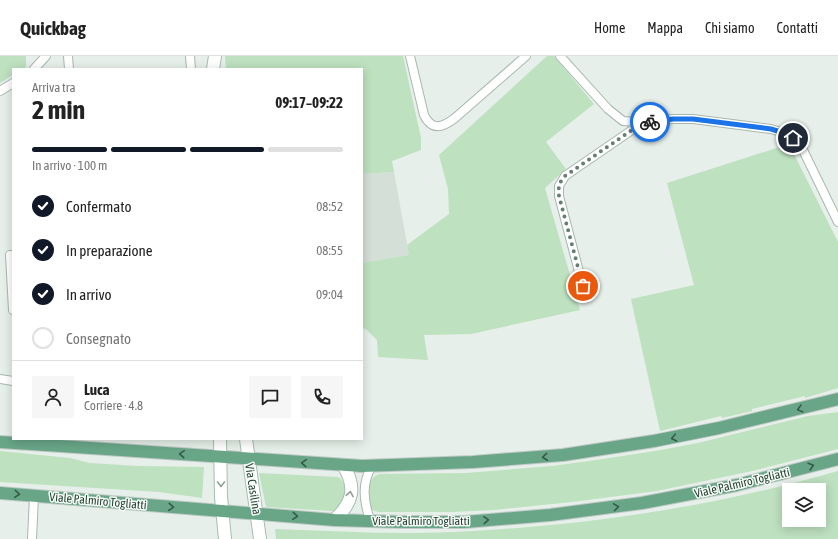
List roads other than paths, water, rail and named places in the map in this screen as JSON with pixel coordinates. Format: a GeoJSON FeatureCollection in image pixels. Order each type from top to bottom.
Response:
{"type":"FeatureCollection","features":[{"type":"Feature","properties":{"kind":"main road"},"geometry":{"type":"LineString","coordinates":[[0,442],[94,444],[221,457],[343,465],[372,466],[501,461],[595,451],[654,441],[704,431],[838,399]]}},
{"type":"Feature","properties":{"kind":"main road"},"geometry":{"type":"LineString","coordinates":[[220,440],[222,511],[225,539]]}},
{"type":"Feature","properties":{"kind":"main road","name":"Via Casilina"},"geometry":{"type":"LineString","coordinates":[[246,440],[260,539]]}},
{"type":"Feature","properties":{"kind":"main road","name":"Viale Palmiro Togliatti"},"geometry":{"type":"LineString","coordinates":[[0,492],[334,520],[465,522],[550,515],[642,503],[737,485],[838,459]]}},
{"type":"Feature","properties":{"kind":"main road"},"geometry":{"type":"LineString","coordinates":[[334,520],[346,509],[351,495],[352,486],[350,478],[343,465]]}},
{"type":"Feature","properties":{"kind":"street"},"geometry":{"type":"LineString","coordinates":[[35,68],[46,56]]}},
{"type":"Feature","properties":{"kind":"street"},"geometry":{"type":"LineString","coordinates":[[68,56],[69,68]]}},
{"type":"Feature","properties":{"kind":"street"},"geometry":{"type":"LineString","coordinates":[[190,56],[191,68]]}},
{"type":"Feature","properties":{"kind":"street"},"geometry":{"type":"LineString","coordinates":[[410,56],[424,115],[433,126],[442,126],[461,113],[526,56]]}},
{"type":"Feature","properties":{"kind":"street"},"geometry":{"type":"LineString","coordinates":[[560,56],[613,114],[623,121],[638,122],[693,119],[771,129],[790,136],[796,140],[803,150],[838,222]]}},
{"type":"Feature","properties":{"kind":"street"},"geometry":{"type":"LineString","coordinates":[[0,91],[12,84]]}},
{"type":"Feature","properties":{"kind":"street"},"geometry":{"type":"LineString","coordinates":[[586,298],[559,196],[559,186],[565,176],[632,130],[638,122]]}},
{"type":"Feature","properties":{"kind":"street"},"geometry":{"type":"LineString","coordinates":[[10,255],[12,292]]}},
{"type":"Feature","properties":{"kind":"street"},"geometry":{"type":"LineString","coordinates":[[0,379],[12,382]]}},
{"type":"Feature","properties":{"kind":"street"},"geometry":{"type":"LineString","coordinates":[[370,520],[366,505],[364,486],[367,475],[372,466]]}},
{"type":"Feature","properties":{"kind":"street"},"geometry":{"type":"LineString","coordinates":[[32,539],[34,496]]}}]}
